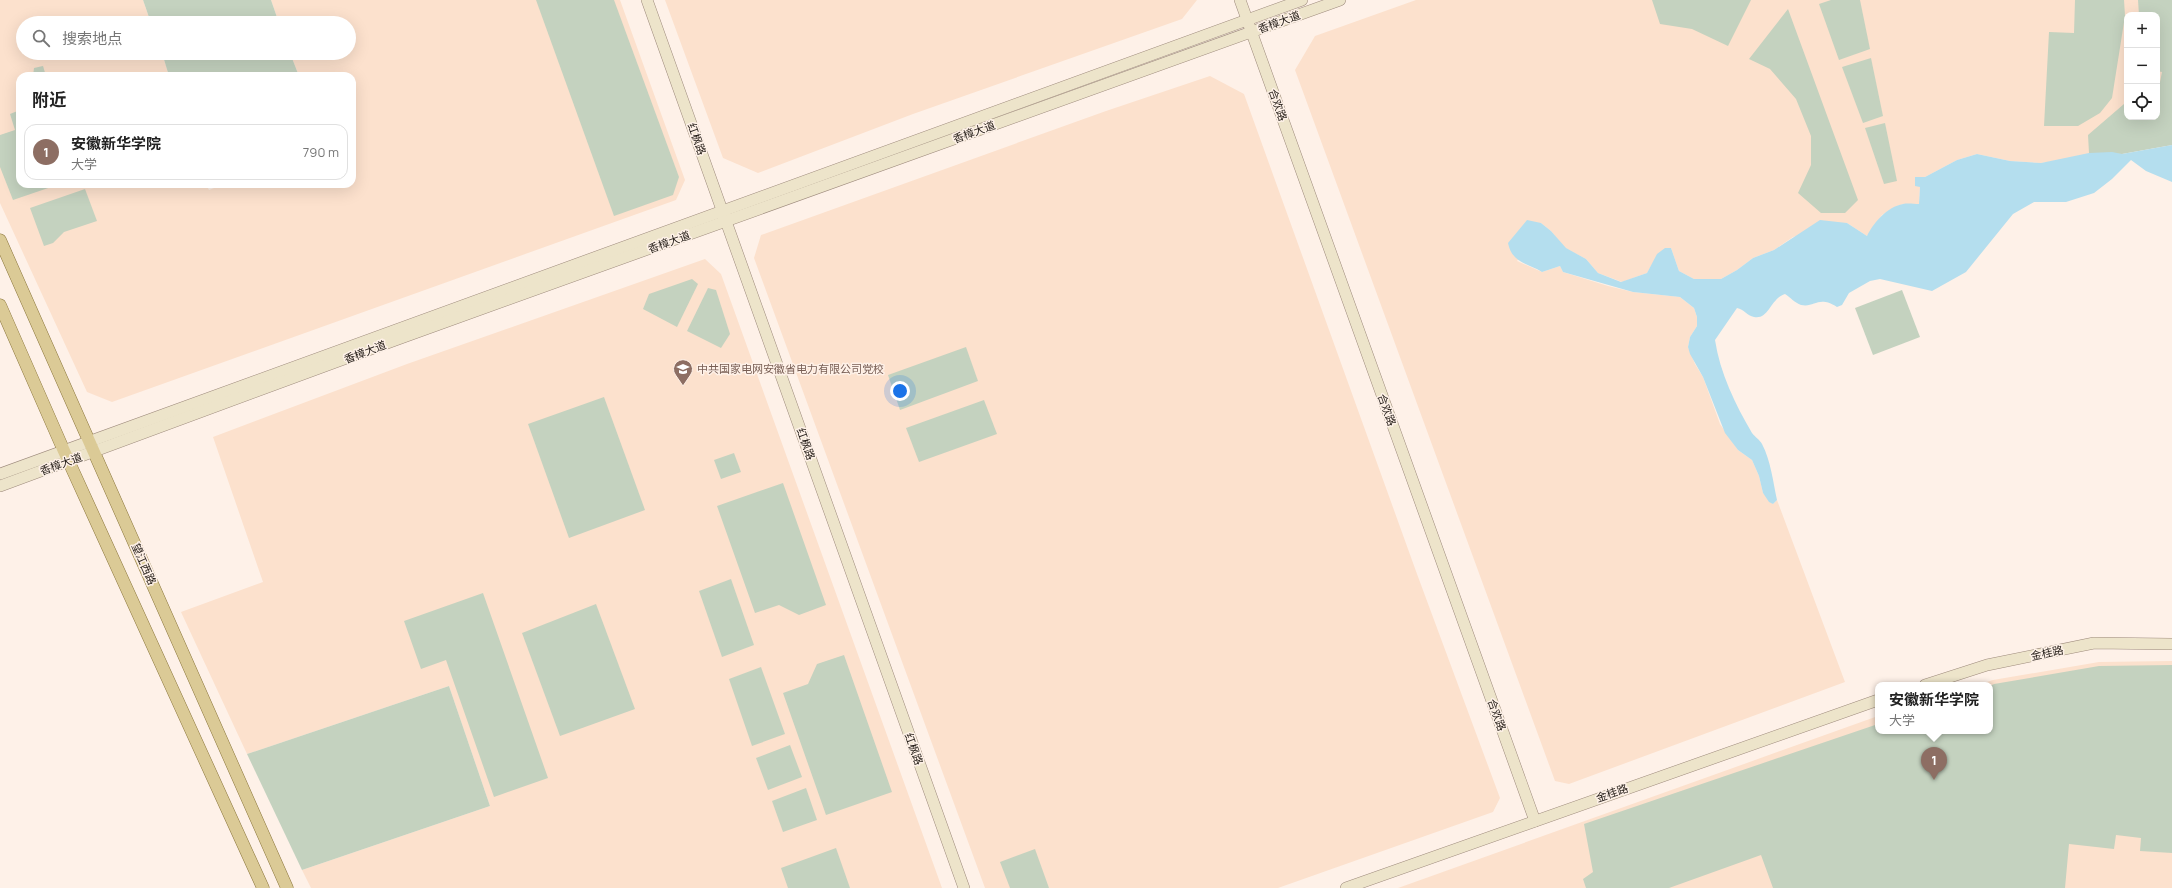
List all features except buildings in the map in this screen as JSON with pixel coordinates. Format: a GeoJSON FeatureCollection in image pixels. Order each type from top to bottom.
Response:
{"type":"FeatureCollection","features":[{"type":"Feature","properties":{"kind":"main road","name":"望江西路"},"geometry":{"type":"LineString","coordinates":[[0,240],[287,888]]}},
{"type":"Feature","properties":{"kind":"main road"},"geometry":{"type":"LineString","coordinates":[[0,306],[66,456],[264,888]]}},
{"type":"Feature","properties":{"kind":"street","name":"红枫路"},"geometry":{"type":"LineString","coordinates":[[647,0],[964,888]]}},
{"type":"Feature","properties":{"kind":"street","name":"合欢路"},"geometry":{"type":"LineString","coordinates":[[1240,0],[1535,821]]}},
{"type":"Feature","properties":{"kind":"street","name":"香樟大道"},"geometry":{"type":"LineString","coordinates":[[0,474],[66,456],[92,447],[725,216],[1302,0]]}},
{"type":"Feature","properties":{"kind":"street","name":"香樟大道"},"geometry":{"type":"LineString","coordinates":[[725,216],[1340,0]]}},
{"type":"Feature","properties":{"kind":"street","name":"香樟大道"},"geometry":{"type":"LineString","coordinates":[[0,486],[66,456]]}},
{"type":"Feature","properties":{"kind":"street","name":"金桂路"},"geometry":{"type":"LineString","coordinates":[[1934,682],[1987,665],[2094,643],[2172,644]]}},
{"type":"Feature","properties":{"kind":"street","name":"金桂路"},"geometry":{"type":"LineString","coordinates":[[1346,888],[1875,701]]}},
{"type":"Feature","properties":{"kind":"shaded area"},"geometry":{"type":"Polygon","coordinates":[[[0,0],[143,0],[149,16],[16,16],[16,60],[164,60],[168,72],[16,72],[16,188],[208,188],[209,190],[214,188],[356,188],[356,72],[297,72],[293,60],[356,60],[356,16],[277,16],[271,0],[620,0],[685,180],[676,200],[112,402],[87,392],[0,203],[0,0]]]}},
{"type":"Feature","properties":{"kind":"shaded area"},"geometry":{"type":"Polygon","coordinates":[[[665,0],[1197,0],[1182,19],[913,114],[758,173],[723,158],[665,0]]]}},
{"type":"Feature","properties":{"kind":"shaded area"},"geometry":{"type":"Polygon","coordinates":[[[1416,0],[2172,0],[2172,145],[2041,163],[2010,161],[1977,154],[1957,160],[1925,177],[1915,177],[1920,187],[1919,204],[1903,204],[1893,208],[1882,215],[1867,236],[1847,223],[1793,237],[1774,250],[1753,258],[1737,270],[1721,279],[1694,279],[1679,271],[1671,248],[1651,266],[1647,273],[1622,282],[1598,273],[1586,259],[1565,248],[1551,231],[1541,223],[1517,261],[1542,272],[1560,266],[1563,272],[1608,286],[1633,292],[1680,297],[1694,308],[1697,317],[1697,326],[1690,337],[1688,347],[1695,364],[1703,377],[1720,424],[1738,450],[1752,460],[1759,476],[1763,493],[1773,504],[1777,500],[1845,682],[1569,784],[1555,781],[1295,70],[1315,36],[1416,0]]]}},
{"type":"Feature","properties":{"kind":"shaded area"},"geometry":{"type":"Polygon","coordinates":[[[1210,76],[1244,94],[1417,574],[1500,798],[1493,812],[1278,888],[985,888],[754,258],[761,235],[1106,111],[1210,76]]]}},
{"type":"Feature","properties":{"kind":"shaded area"},"geometry":{"type":"Polygon","coordinates":[[[705,259],[721,274],[942,888],[311,888],[302,870],[490,806],[449,686],[247,754],[181,612],[263,582],[213,437],[407,364],[705,259]]]}},
{"type":"Feature","properties":{"kind":"shaded area"},"geometry":{"type":"Polygon","coordinates":[[[2172,661],[2172,888],[1398,888],[1875,717],[1875,734],[1993,734],[1993,682],[1987,682],[2099,662],[2172,661]]]}},
{"type":"Feature","properties":{"kind":"green space"},"geometry":{"type":"Polygon","coordinates":[[[143,0],[271,0],[277,16],[149,16],[143,0]]]}},
{"type":"Feature","properties":{"kind":"green space"},"geometry":{"type":"Polygon","coordinates":[[[536,0],[614,0],[679,177],[673,195],[614,216],[536,0]]]}},
{"type":"Feature","properties":{"kind":"green space"},"geometry":{"type":"Polygon","coordinates":[[[1652,0],[1751,0],[1728,46],[1692,29],[1660,24],[1652,0]]]}},
{"type":"Feature","properties":{"kind":"green space"},"geometry":{"type":"Polygon","coordinates":[[[1831,0],[1860,0],[1870,49],[1839,60],[1819,4],[1831,0]]]}},
{"type":"Feature","properties":{"kind":"green space"},"geometry":{"type":"Polygon","coordinates":[[[2075,0],[2124,0],[2124,22],[2112,98],[2100,113],[2078,126],[2044,126],[2049,32],[2074,33],[2075,0]]]}},
{"type":"Feature","properties":{"kind":"green space"},"geometry":{"type":"Polygon","coordinates":[[[2138,0],[2172,0],[2172,145],[2122,154],[2089,153],[2088,135],[2124,104],[2124,120],[2160,120],[2160,82],[2162,72],[2160,72],[2160,12],[2139,12],[2138,0]]]}},
{"type":"Feature","properties":{"kind":"green space"},"geometry":{"type":"Polygon","coordinates":[[[1788,9],[1858,200],[1845,213],[1821,213],[1798,193],[1811,165],[1811,136],[1796,99],[1770,69],[1749,59],[1788,9]]]}},
{"type":"Feature","properties":{"kind":"green space"},"geometry":{"type":"Polygon","coordinates":[[[1871,58],[1883,116],[1863,123],[1842,67],[1871,58]]]}},
{"type":"Feature","properties":{"kind":"green space"},"geometry":{"type":"Polygon","coordinates":[[[164,60],[293,60],[297,72],[168,72],[164,60]]]}},
{"type":"Feature","properties":{"kind":"green space"},"geometry":{"type":"Polygon","coordinates":[[[43,66],[45,72],[34,72],[34,68],[43,66]]]}},
{"type":"Feature","properties":{"kind":"green space"},"geometry":{"type":"Polygon","coordinates":[[[16,112],[16,188],[48,188],[13,200],[0,167],[0,135],[15,130],[10,114],[16,112]]]}},
{"type":"Feature","properties":{"kind":"green space"},"geometry":{"type":"Polygon","coordinates":[[[1885,123],[1897,181],[1884,184],[1865,128],[1885,123]]]}},
{"type":"Feature","properties":{"kind":"green space"},"geometry":{"type":"Polygon","coordinates":[[[85,189],[97,221],[64,232],[53,243],[44,246],[30,208],[85,189]]]}},
{"type":"Feature","properties":{"kind":"green space"},"geometry":{"type":"Polygon","coordinates":[[[692,279],[698,284],[677,327],[643,309],[649,294],[692,279]]]}},
{"type":"Feature","properties":{"kind":"green space"},"geometry":{"type":"Polygon","coordinates":[[[708,288],[716,290],[730,334],[721,348],[687,331],[708,288]]]}},
{"type":"Feature","properties":{"kind":"green space"},"geometry":{"type":"Polygon","coordinates":[[[1902,290],[1920,337],[1873,355],[1855,308],[1902,290]]]}},
{"type":"Feature","properties":{"kind":"green space"},"geometry":{"type":"Polygon","coordinates":[[[966,347],[978,381],[900,410],[888,375],[966,347]]]}},
{"type":"Feature","properties":{"kind":"green space"},"geometry":{"type":"Polygon","coordinates":[[[604,397],[645,510],[569,538],[528,424],[604,397]]]}},
{"type":"Feature","properties":{"kind":"green space"},"geometry":{"type":"Polygon","coordinates":[[[984,400],[997,434],[919,462],[906,428],[984,400]]]}},
{"type":"Feature","properties":{"kind":"green space"},"geometry":{"type":"Polygon","coordinates":[[[734,453],[741,472],[721,479],[714,460],[734,453]]]}},
{"type":"Feature","properties":{"kind":"green space"},"geometry":{"type":"Polygon","coordinates":[[[783,483],[826,605],[799,615],[779,605],[755,613],[717,506],[783,483]]]}},
{"type":"Feature","properties":{"kind":"green space"},"geometry":{"type":"Polygon","coordinates":[[[731,579],[754,645],[722,657],[699,591],[731,579]]]}},
{"type":"Feature","properties":{"kind":"green space"},"geometry":{"type":"Polygon","coordinates":[[[483,593],[548,778],[494,797],[446,660],[421,669],[404,621],[483,593]]]}},
{"type":"Feature","properties":{"kind":"green space"},"geometry":{"type":"Polygon","coordinates":[[[596,604],[635,709],[560,736],[522,633],[596,604]]]}},
{"type":"Feature","properties":{"kind":"green space"},"geometry":{"type":"Polygon","coordinates":[[[844,655],[892,792],[826,815],[783,693],[808,684],[817,664],[844,655]]]}},
{"type":"Feature","properties":{"kind":"green space"},"geometry":{"type":"Polygon","coordinates":[[[2172,665],[2172,853],[2140,851],[2141,838],[2116,835],[2114,849],[2069,844],[2065,888],[1773,888],[1761,855],[1669,888],[1586,888],[1583,879],[1593,872],[1584,824],[1875,725],[1875,734],[1993,734],[1993,684],[2099,666],[2172,665]]]}},
{"type":"Feature","properties":{"kind":"green space"},"geometry":{"type":"Polygon","coordinates":[[[761,667],[785,734],[752,746],[729,679],[761,667]]]}},
{"type":"Feature","properties":{"kind":"green space"},"geometry":{"type":"Polygon","coordinates":[[[449,686],[490,806],[302,870],[247,754],[449,686]]]}},
{"type":"Feature","properties":{"kind":"green space"},"geometry":{"type":"Polygon","coordinates":[[[790,745],[802,777],[768,790],[756,758],[790,745]]]}},
{"type":"Feature","properties":{"kind":"green space"},"geometry":{"type":"Polygon","coordinates":[[[806,788],[817,820],[783,832],[772,801],[806,788]]]}},
{"type":"Feature","properties":{"kind":"green space"},"geometry":{"type":"Polygon","coordinates":[[[836,848],[850,888],[788,888],[781,868],[836,848]]]}},
{"type":"Feature","properties":{"kind":"green space"},"geometry":{"type":"Polygon","coordinates":[[[1035,849],[1049,888],[1010,888],[1000,862],[1035,849]]]}},
{"type":"Feature","properties":{"kind":"water"},"geometry":{"type":"Polygon","coordinates":[[[2172,145],[2172,182],[2146,171],[2131,160],[2112,179],[2094,193],[2066,202],[2034,202],[2013,214],[1966,272],[1932,291],[1880,279],[1870,281],[1849,293],[1842,305],[1837,307],[1825,302],[1801,305],[1785,294],[1776,300],[1763,315],[1759,317],[1754,317],[1737,308],[1715,340],[1717,352],[1724,376],[1734,400],[1752,433],[1762,444],[1768,457],[1777,500],[1773,504],[1769,502],[1763,493],[1759,476],[1752,460],[1738,450],[1725,433],[1703,377],[1690,354],[1688,347],[1690,337],[1697,326],[1697,317],[1694,308],[1680,297],[1633,292],[1563,272],[1560,266],[1542,272],[1517,259],[1510,250],[1508,243],[1527,220],[1541,223],[1551,231],[1566,248],[1586,259],[1598,273],[1621,282],[1647,273],[1657,254],[1665,248],[1671,248],[1679,271],[1694,279],[1721,279],[1737,270],[1753,258],[1774,250],[1820,220],[1847,223],[1867,236],[1877,221],[1892,208],[1903,204],[1919,204],[1920,187],[1915,186],[1915,177],[1925,177],[1957,160],[1977,154],[2010,161],[2041,163],[2089,153],[2112,152],[2122,154],[2172,145]]]}},
{"type":"Feature","properties":{"kind":"place","name":"中共国家电网安徽省电力有限公司党校"},"geometry":{"type":"Point","coordinates":[683,386]}},
{"type":"Feature","properties":{"kind":"place","name":"安徽新华学院"},"geometry":{"type":"Point","coordinates":[1934,780]}}]}
